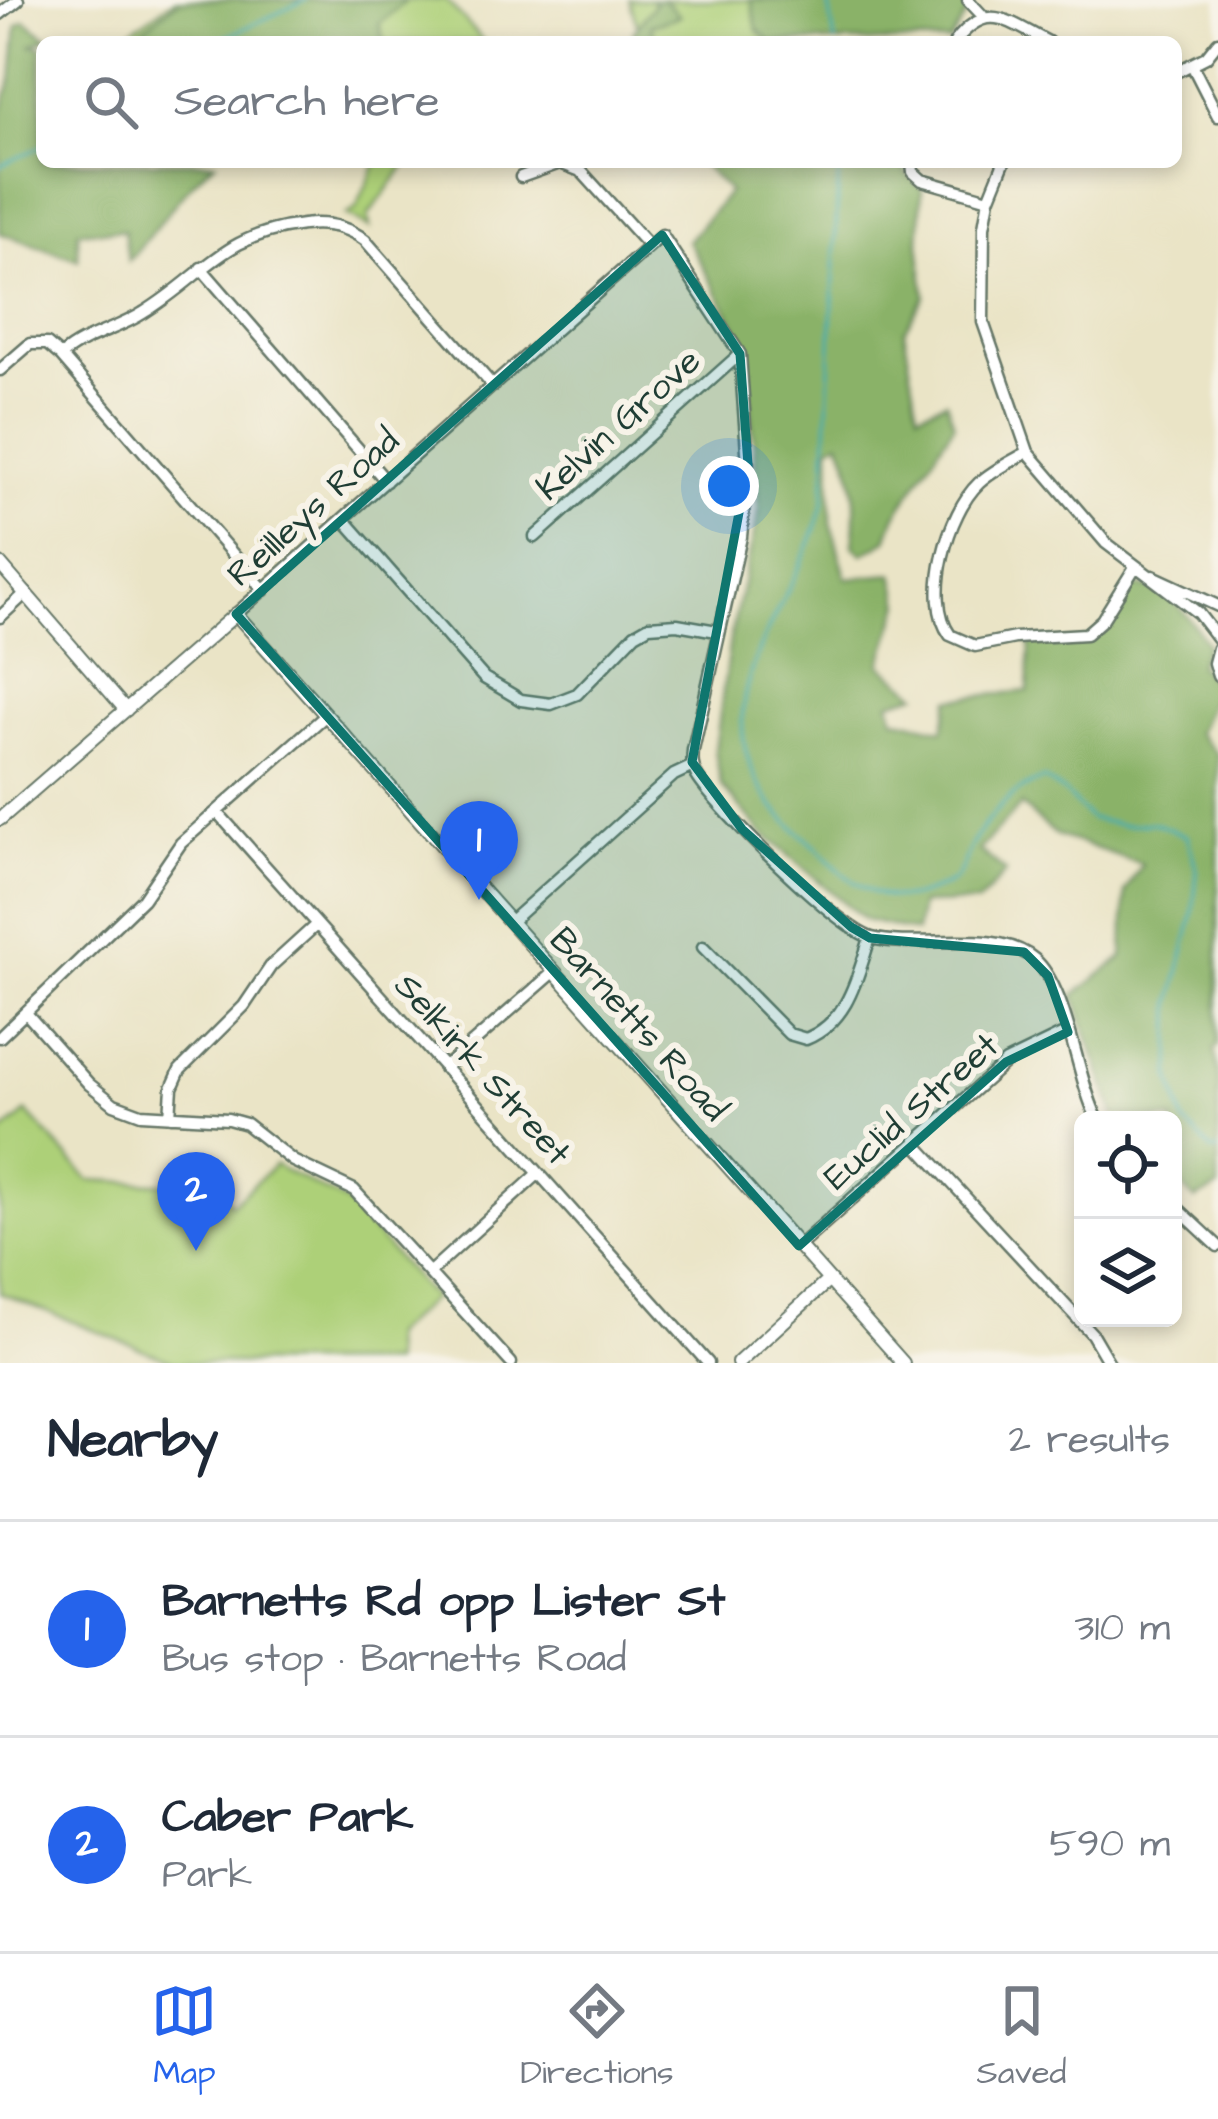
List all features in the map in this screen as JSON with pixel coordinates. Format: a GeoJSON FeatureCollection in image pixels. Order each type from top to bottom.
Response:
{"type":"FeatureCollection","features":[{"type":"Feature","properties":{"kind":"street"},"geometry":{"type":"LineString","coordinates":[[0,14],[18,0]]}},
{"type":"Feature","properties":{"kind":"street"},"geometry":{"type":"LineString","coordinates":[[968,0],[982,15]]}},
{"type":"Feature","properties":{"kind":"street"},"geometry":{"type":"LineString","coordinates":[[960,36],[982,15],[1036,36]]}},
{"type":"Feature","properties":{"kind":"street"},"geometry":{"type":"LineString","coordinates":[[1182,69],[1218,42]]}},
{"type":"Feature","properties":{"kind":"street"},"geometry":{"type":"LineString","coordinates":[[1192,65],[1218,116]]}},
{"type":"Feature","properties":{"kind":"street"},"geometry":{"type":"LineString","coordinates":[[521,176],[545,168]]}},
{"type":"Feature","properties":{"kind":"street"},"geometry":{"type":"LineString","coordinates":[[573,168],[649,246]]}},
{"type":"Feature","properties":{"kind":"street"},"geometry":{"type":"LineString","coordinates":[[913,168],[922,180],[989,199]]}},
{"type":"Feature","properties":{"kind":"street"},"geometry":{"type":"LineString","coordinates":[[1002,168],[989,199],[981,256],[983,322],[1028,452],[1089,526],[1198,613],[1218,644],[1214,663],[1218,676]]}},
{"type":"Feature","properties":{"kind":"street"},"geometry":{"type":"LineString","coordinates":[[61,356],[143,314],[237,242],[268,230],[319,224],[347,229],[372,248],[493,386]]}},
{"type":"Feature","properties":{"kind":"street","name":"Reilleys Road"},"geometry":{"type":"LineString","coordinates":[[0,819],[662,236],[740,354]]}},
{"type":"Feature","properties":{"kind":"street"},"geometry":{"type":"LineString","coordinates":[[200,268],[386,482]]}},
{"type":"Feature","properties":{"kind":"street"},"geometry":{"type":"LineString","coordinates":[[0,370],[37,342],[51,346],[264,590]]}},
{"type":"Feature","properties":{"kind":"street"},"geometry":{"type":"LineString","coordinates":[[740,354],[748,465],[741,537],[693,766],[699,780],[742,829],[845,922],[870,938],[1018,949],[1035,960],[1048,976],[1095,1111]]}},
{"type":"Feature","properties":{"kind":"street","name":"Kelvin Grove"},"geometry":{"type":"LineString","coordinates":[[535,537],[740,354]]}},
{"type":"Feature","properties":{"kind":"street"},"geometry":{"type":"LineString","coordinates":[[1028,452],[978,484],[958,518],[939,569],[940,614],[950,635],[975,646],[1086,634],[1139,570]]}},
{"type":"Feature","properties":{"kind":"street"},"geometry":{"type":"LineString","coordinates":[[344,519],[484,678],[521,700],[551,704],[577,694],[635,634],[649,626],[677,624],[718,631]]}},
{"type":"Feature","properties":{"kind":"street"},"geometry":{"type":"LineString","coordinates":[[0,564],[126,710]]}},
{"type":"Feature","properties":{"kind":"street"},"geometry":{"type":"LineString","coordinates":[[1139,570],[1218,606]]}},
{"type":"Feature","properties":{"kind":"street"},"geometry":{"type":"LineString","coordinates":[[0,617],[26,593]]}},
{"type":"Feature","properties":{"kind":"street","name":"Barnetts Road"},"geometry":{"type":"LineString","coordinates":[[236,614],[903,1363]]}},
{"type":"Feature","properties":{"kind":"street"},"geometry":{"type":"LineString","coordinates":[[0,1037],[143,899],[176,849],[326,716]]}},
{"type":"Feature","properties":{"kind":"street"},"geometry":{"type":"LineString","coordinates":[[509,922],[674,775],[693,766]]}},
{"type":"Feature","properties":{"kind":"street","name":"Selkirk Street"},"geometry":{"type":"LineString","coordinates":[[217,812],[708,1363]]}},
{"type":"Feature","properties":{"kind":"street"},"geometry":{"type":"LineString","coordinates":[[170,1116],[172,1088],[180,1070],[241,1010],[272,966],[316,925]]}},
{"type":"Feature","properties":{"kind":"street"},"geometry":{"type":"LineString","coordinates":[[703,947],[802,1044],[844,1009],[870,938]]}},
{"type":"Feature","properties":{"kind":"street"},"geometry":{"type":"LineString","coordinates":[[444,1068],[554,972]]}},
{"type":"Feature","properties":{"kind":"street"},"geometry":{"type":"LineString","coordinates":[[26,1013],[102,1096],[133,1112],[228,1119],[253,1128],[293,1161],[360,1195],[504,1360]]}},
{"type":"Feature","properties":{"kind":"street","name":"Euclid Street"},"geometry":{"type":"LineString","coordinates":[[799,1246],[1011,1058],[1067,1032]]}},
{"type":"Feature","properties":{"kind":"street"},"geometry":{"type":"LineString","coordinates":[[915,1143],[1092,1334],[1109,1363]]}},
{"type":"Feature","properties":{"kind":"street"},"geometry":{"type":"LineString","coordinates":[[430,1272],[538,1174]]}},
{"type":"Feature","properties":{"kind":"street"},"geometry":{"type":"LineString","coordinates":[[1182,1212],[1218,1246]]}},
{"type":"Feature","properties":{"kind":"street"},"geometry":{"type":"LineString","coordinates":[[738,1363],[829,1280]]}},
{"type":"Feature","properties":{"kind":"highlighted area"},"geometry":{"type":"Polygon","coordinates":[[[662,235],[740,354],[748,465],[692,762],[742,829],[851,927],[870,938],[1024,952],[1048,976],[1068,1032],[1006,1062],[799,1246],[236,614],[662,235]]]}},
{"type":"Feature","properties":{"kind":"green space"},"geometry":{"type":"Polygon","coordinates":[[[174,0],[446,0],[479,36],[123,36],[174,0]]]}},
{"type":"Feature","properties":{"kind":"green space"},"geometry":{"type":"Polygon","coordinates":[[[179,0],[407,0],[379,24],[382,36],[134,36],[179,0]]]}},
{"type":"Feature","properties":{"kind":"green space"},"geometry":{"type":"Polygon","coordinates":[[[629,0],[838,0],[842,36],[641,36],[629,0]]]}},
{"type":"Feature","properties":{"kind":"green space"},"geometry":{"type":"Polygon","coordinates":[[[651,0],[664,0],[680,16],[651,25],[654,36],[635,36],[633,32],[655,3],[651,0]]]}},
{"type":"Feature","properties":{"kind":"green space"},"geometry":{"type":"Polygon","coordinates":[[[751,0],[962,0],[970,8],[954,36],[764,36],[757,30],[751,0]]]}},
{"type":"Feature","properties":{"kind":"green space"},"geometry":{"type":"Polygon","coordinates":[[[25,21],[45,36],[36,36],[32,45],[36,46],[36,168],[208,168],[128,261],[124,230],[78,231],[78,260],[0,233],[0,117],[12,79],[17,25],[25,21]]]}},
{"type":"Feature","properties":{"kind":"green space"},"geometry":{"type":"Polygon","coordinates":[[[374,168],[404,168],[368,216],[370,228],[346,215],[356,209],[374,168]]]}},
{"type":"Feature","properties":{"kind":"green space"},"geometry":{"type":"Polygon","coordinates":[[[706,168],[906,168],[922,189],[919,243],[925,296],[904,330],[918,413],[946,401],[954,424],[895,517],[887,540],[863,554],[853,545],[855,505],[849,466],[840,441],[830,446],[831,523],[846,578],[894,574],[901,604],[881,664],[917,694],[890,702],[894,718],[943,730],[950,699],[1028,691],[1030,643],[1093,636],[1133,587],[1167,597],[1207,644],[1198,664],[1217,687],[1197,733],[1218,755],[1218,1046],[1214,1049],[1218,1188],[1195,1200],[1182,1186],[1182,1111],[1113,1111],[1074,995],[1123,957],[1125,892],[1142,864],[1056,835],[1021,805],[979,850],[1006,872],[978,903],[921,904],[916,932],[865,920],[760,831],[721,785],[715,750],[730,639],[759,513],[746,343],[688,241],[729,192],[706,168]]]}},
{"type":"Feature","properties":{"kind":"green space"},"geometry":{"type":"Polygon","coordinates":[[[27,1112],[89,1180],[215,1186],[232,1204],[275,1165],[346,1202],[433,1298],[391,1336],[392,1363],[177,1363],[0,1293],[0,1135],[27,1112]]]}},
{"type":"Feature","properties":{"kind":"waterway"},"geometry":{"type":"LineString","coordinates":[[228,36],[306,0]]}},
{"type":"Feature","properties":{"kind":"waterway"},"geometry":{"type":"LineString","coordinates":[[828,0],[834,36]]}},
{"type":"Feature","properties":{"kind":"waterway"},"geometry":{"type":"LineString","coordinates":[[0,166],[36,149]]}},
{"type":"Feature","properties":{"kind":"waterway"},"geometry":{"type":"LineString","coordinates":[[839,168],[824,500],[812,539],[758,651],[746,688],[742,726],[750,765],[773,806],[836,867],[869,891],[894,898],[922,894],[955,879],[993,815],[1021,789],[1044,779],[1090,819],[1123,825],[1155,823],[1187,836],[1197,871],[1193,914],[1172,1002],[1171,1078],[1184,1122],[1212,1151],[1218,1150]]}},
{"type":"Feature","properties":{"kind":"place","name":"Barnetts Rd opp Lister St"},"geometry":{"type":"Point","coordinates":[479,900]}},
{"type":"Feature","properties":{"kind":"place","name":"Caber Park"},"geometry":{"type":"Point","coordinates":[196,1251]}}]}
